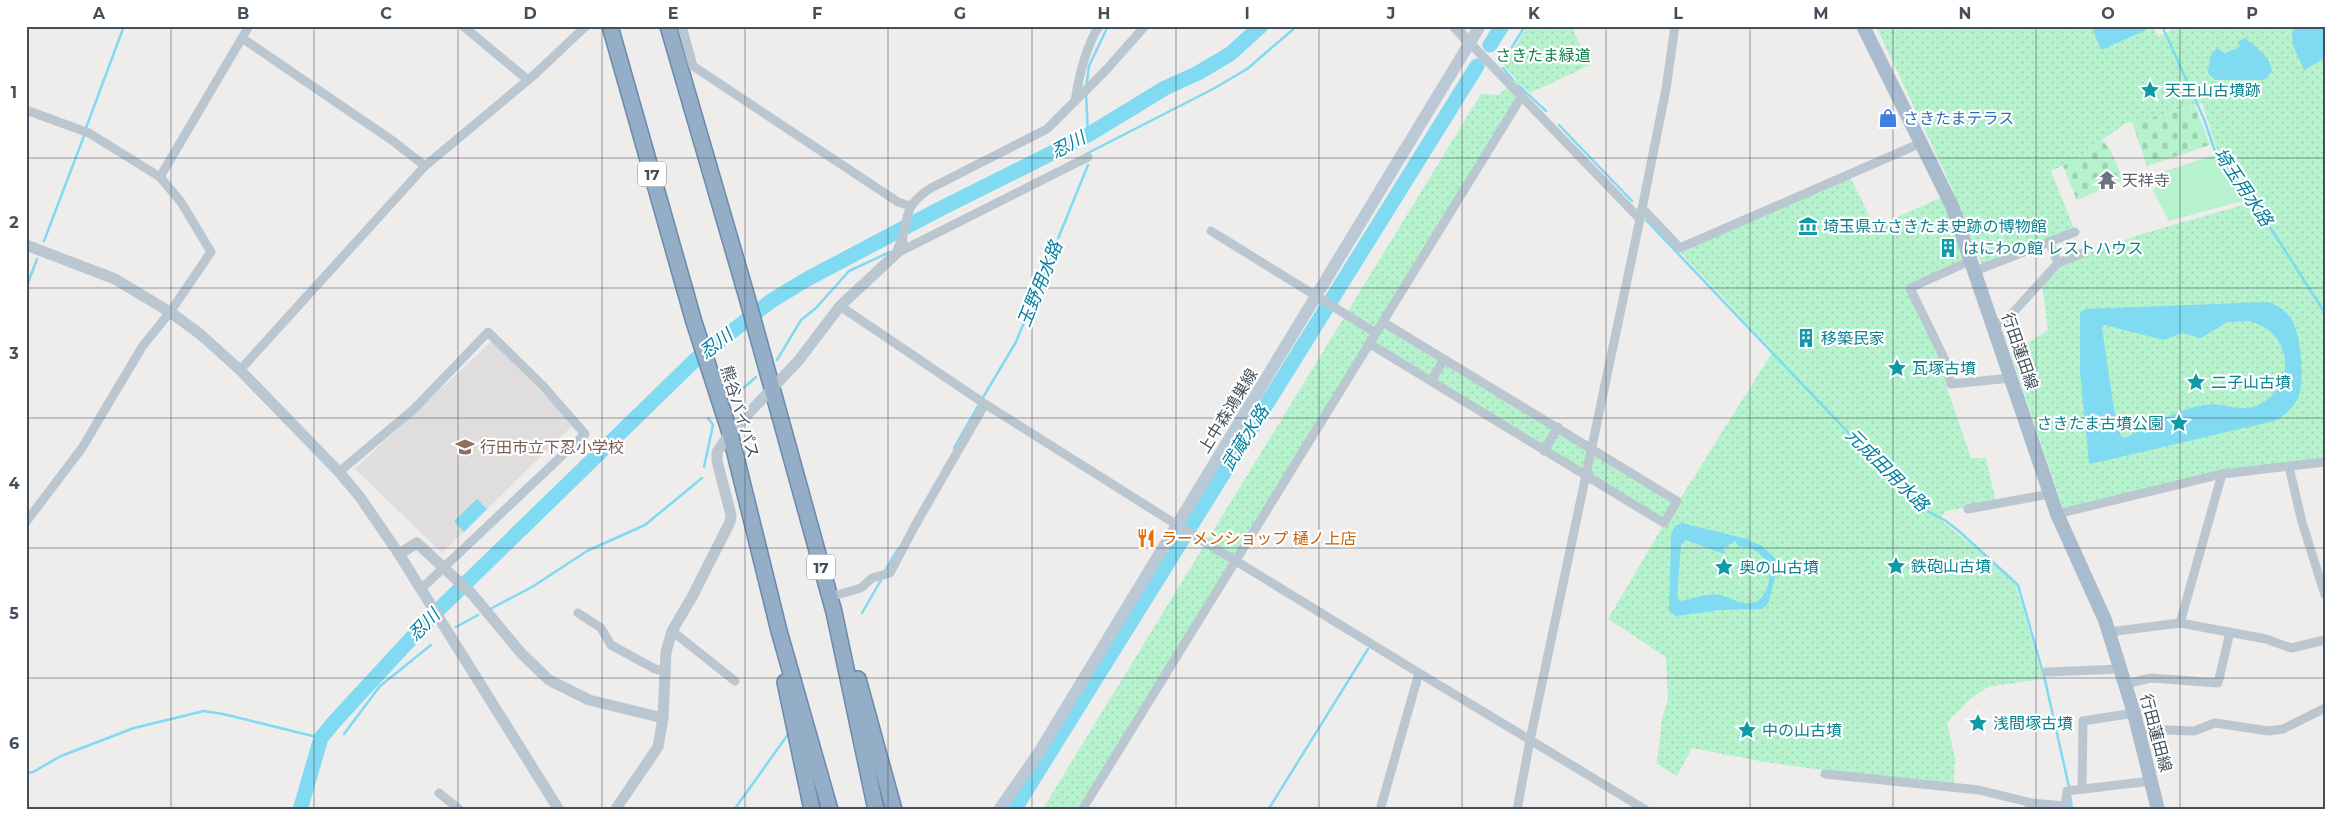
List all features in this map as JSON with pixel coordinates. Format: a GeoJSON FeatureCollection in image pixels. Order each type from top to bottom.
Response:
{"type":"FeatureCollection","features":[{"type":"Feature","properties":{"kind":"highway","name":"熊谷バイパス"},"geometry":{"type":"LineString","coordinates":[[610,26],[694,322],[730,433],[779,631],[830,810]]}},
{"type":"Feature","properties":{"kind":"highway","name":"17"},"geometry":{"type":"LineString","coordinates":[[668,26],[746,294],[834,612],[876,810]]}},
{"type":"Feature","properties":{"kind":"highway","name":"17"},"geometry":{"type":"LineString","coordinates":[[834,612],[848,639],[894,810]]}},
{"type":"Feature","properties":{"kind":"highway","name":"17"},"geometry":{"type":"LineString","coordinates":[[779,631],[779,654],[812,810]]}},
{"type":"Feature","properties":{"kind":"main road","name":"上中森鴻巣線"},"geometry":{"type":"LineString","coordinates":[[999,810],[1022,779],[1320,300],[1474,46],[1480,26]]}},
{"type":"Feature","properties":{"kind":"main road","name":"行田蓮田線"},"geometry":{"type":"LineString","coordinates":[[1863,26],[1952,206],[2057,514],[2109,632],[2134,713],[2158,810]]}},
{"type":"Feature","properties":{"kind":"street"},"geometry":{"type":"LineString","coordinates":[[160,177],[249,26]]}},
{"type":"Feature","properties":{"kind":"street"},"geometry":{"type":"LineString","coordinates":[[463,26],[528,80]]}},
{"type":"Feature","properties":{"kind":"street"},"geometry":{"type":"LineString","coordinates":[[240,370],[425,166],[528,80],[586,26]]}},
{"type":"Feature","properties":{"kind":"street"},"geometry":{"type":"LineString","coordinates":[[682,26],[692,66],[909,208]]}},
{"type":"Feature","properties":{"kind":"street"},"geometry":{"type":"LineString","coordinates":[[1075,101],[1079,77],[1094,34],[1099,26]]}},
{"type":"Feature","properties":{"kind":"street"},"geometry":{"type":"LineString","coordinates":[[898,254],[909,208],[915,198],[1047,129],[1145,26]]}},
{"type":"Feature","properties":{"kind":"street"},"geometry":{"type":"LineString","coordinates":[[1454,26],[1640,219]]}},
{"type":"Feature","properties":{"kind":"street"},"geometry":{"type":"LineString","coordinates":[[1517,810],[1530,740],[1640,219],[1666,89],[1675,26]]}},
{"type":"Feature","properties":{"kind":"street"},"geometry":{"type":"LineString","coordinates":[[242,38],[393,141],[425,166]]}},
{"type":"Feature","properties":{"kind":"street"},"geometry":{"type":"LineString","coordinates":[[1082,810],[1522,96]]}},
{"type":"Feature","properties":{"kind":"street"},"geometry":{"type":"LineString","coordinates":[[26,110],[89,133],[160,177],[181,202],[212,252],[170,312],[142,347],[82,448],[26,522]]}},
{"type":"Feature","properties":{"kind":"street"},"geometry":{"type":"LineString","coordinates":[[1642,208],[1680,248],[1921,144]]}},
{"type":"Feature","properties":{"kind":"street"},"geometry":{"type":"LineString","coordinates":[[615,810],[658,748],[663,718],[666,652],[672,631],[692,597],[730,522],[731,515],[717,461],[717,452],[730,433],[772,391],[799,360],[840,306],[898,254],[1088,157]]}},
{"type":"Feature","properties":{"kind":"street"},"geometry":{"type":"LineString","coordinates":[[1211,231],[1376,333]]}},
{"type":"Feature","properties":{"kind":"street"},"geometry":{"type":"LineString","coordinates":[[2011,378],[1951,384],[1944,360],[1910,288],[1973,265],[2049,242],[2075,232]]}},
{"type":"Feature","properties":{"kind":"street"},"geometry":{"type":"LineString","coordinates":[[2049,242],[2058,263]]}},
{"type":"Feature","properties":{"kind":"street"},"geometry":{"type":"LineString","coordinates":[[26,245],[114,279],[170,312],[200,334],[240,370],[339,472],[360,497],[399,554],[559,810]]}},
{"type":"Feature","properties":{"kind":"street"},"geometry":{"type":"LineString","coordinates":[[1993,327],[2009,317],[2058,263],[2083,253]]}},
{"type":"Feature","properties":{"kind":"street"},"geometry":{"type":"LineString","coordinates":[[840,306],[985,404],[1180,527],[1646,810]]}},
{"type":"Feature","properties":{"kind":"street"},"geometry":{"type":"LineString","coordinates":[[1370,344],[1664,523],[1678,500],[1383,322]]}},
{"type":"Feature","properties":{"kind":"street"},"geometry":{"type":"LineString","coordinates":[[339,472],[414,409],[488,332],[543,386],[585,434],[446,570],[421,590]]}},
{"type":"Feature","properties":{"kind":"street"},"geometry":{"type":"LineString","coordinates":[[1431,381],[1444,359]]}},
{"type":"Feature","properties":{"kind":"street"},"geometry":{"type":"LineString","coordinates":[[830,597],[862,588],[872,578],[890,573],[985,404]]}},
{"type":"Feature","properties":{"kind":"street"},"geometry":{"type":"LineString","coordinates":[[1544,451],[1558,427]]}},
{"type":"Feature","properties":{"kind":"street"},"geometry":{"type":"LineString","coordinates":[[2057,514],[2222,474],[2325,462]]}},
{"type":"Feature","properties":{"kind":"street"},"geometry":{"type":"LineString","coordinates":[[2288,467],[2302,522],[2325,595]]}},
{"type":"Feature","properties":{"kind":"street"},"geometry":{"type":"LineString","coordinates":[[2180,623],[2222,474]]}},
{"type":"Feature","properties":{"kind":"street"},"geometry":{"type":"LineString","coordinates":[[1968,510],[2050,494]]}},
{"type":"Feature","properties":{"kind":"street"},"geometry":{"type":"LineString","coordinates":[[399,554],[418,543],[472,594],[521,653],[549,680],[589,700],[663,718]]}},
{"type":"Feature","properties":{"kind":"street"},"geometry":{"type":"LineString","coordinates":[[578,613],[601,628],[611,645],[655,670],[664,670]]}},
{"type":"Feature","properties":{"kind":"street"},"geometry":{"type":"LineString","coordinates":[[2109,632],[2180,623],[2266,639],[2291,648],[2325,640]]}},
{"type":"Feature","properties":{"kind":"street"},"geometry":{"type":"LineString","coordinates":[[672,631],[735,681]]}},
{"type":"Feature","properties":{"kind":"street"},"geometry":{"type":"LineString","coordinates":[[2125,684],[2151,678],[2218,683],[2230,632]]}},
{"type":"Feature","properties":{"kind":"street"},"geometry":{"type":"LineString","coordinates":[[2046,672],[2120,669]]}},
{"type":"Feature","properties":{"kind":"street"},"geometry":{"type":"LineString","coordinates":[[1380,810],[1419,673]]}},
{"type":"Feature","properties":{"kind":"street"},"geometry":{"type":"LineString","coordinates":[[2137,729],[2194,731],[2215,723],[2269,731],[2283,729],[2325,708]]}},
{"type":"Feature","properties":{"kind":"street"},"geometry":{"type":"LineString","coordinates":[[1825,774],[1979,790],[2030,806],[2066,808],[2074,790],[2083,721],[2134,713]]}},
{"type":"Feature","properties":{"kind":"street"},"geometry":{"type":"LineString","coordinates":[[2074,790],[2151,781]]}},
{"type":"Feature","properties":{"kind":"street"},"geometry":{"type":"LineString","coordinates":[[439,793],[460,810]]}},
{"type":"Feature","properties":{"kind":"shaded area","name":"行田市立下忍小学校"},"geometry":{"type":"Polygon","coordinates":[[[492,341],[573,425],[442,553],[355,469],[492,341]]]}},
{"type":"Feature","properties":{"kind":"green space","name":"さきたま古墳公園"},"geometry":{"type":"Polygon","coordinates":[[[1527,26],[1571,26],[1590,65],[1530,93],[1520,84],[1512,93],[1517,98],[1382,317],[1680,499],[1773,351],[1681,253],[1759,216],[1850,177],[1875,227],[1954,192],[1876,26],[2153,26],[2158,37],[2171,30],[2170,26],[2325,26],[2325,459],[2063,508],[2011,354],[2048,330],[2042,285],[2061,264],[2080,256],[2145,233],[2250,203],[2256,199],[2217,150],[2202,103],[2151,118],[2126,123],[2073,161],[2051,171],[2074,229],[1982,264],[1977,253],[1906,285],[1943,363],[1947,388],[1971,458],[1986,458],[1996,503],[1945,511],[1940,519],[1997,566],[2016,585],[2043,679],[1988,687],[1969,700],[1947,723],[1955,759],[1954,785],[1886,779],[1765,762],[1692,748],[1677,776],[1657,764],[1662,718],[1668,699],[1666,657],[1608,619],[1663,526],[1367,345],[1080,810],[1042,810],[1481,94],[1499,95],[1516,79],[1504,66],[1527,26]]]}},
{"type":"Feature","properties":{"kind":"green space"},"geometry":{"type":"Polygon","coordinates":[[[2195,106],[2210,145],[2147,166],[2132,122],[2195,106]]]}},
{"type":"Feature","properties":{"kind":"green space"},"geometry":{"type":"Polygon","coordinates":[[[2102,140],[2109,148],[2124,180],[2077,200],[2063,166],[2102,140]]]}},
{"type":"Feature","properties":{"kind":"green space"},"geometry":{"type":"Polygon","coordinates":[[[2214,155],[2246,200],[2169,221],[2153,190],[2158,186],[2153,175],[2214,155]]]}},
{"type":"Feature","properties":{"kind":"water"},"geometry":{"type":"Polygon","coordinates":[[[2091,26],[2144,26],[2146,30],[2101,50],[2091,26]]]}},
{"type":"Feature","properties":{"kind":"water"},"geometry":{"type":"Polygon","coordinates":[[[2295,26],[2325,26],[2325,58],[2304,70],[2293,45],[2292,32],[2295,26]]]}},
{"type":"Feature","properties":{"kind":"water"},"geometry":{"type":"Polygon","coordinates":[[[2245,38],[2266,58],[2272,72],[2264,80],[2215,80],[2208,73],[2210,57],[2217,48],[2225,53],[2240,47],[2238,42],[2245,38]]]}},
{"type":"Feature","properties":{"kind":"water"},"geometry":{"type":"Polygon","coordinates":[[[2271,303],[2288,314],[2297,333],[2302,371],[2300,393],[2292,407],[2274,421],[2090,464],[2080,372],[2080,312],[2086,309],[2271,303]],[[2250,321],[2227,322],[2201,338],[2182,333],[2164,340],[2105,325],[2102,328],[2114,409],[2121,436],[2125,438],[2164,418],[2196,407],[2213,404],[2248,408],[2265,402],[2272,396],[2282,380],[2285,363],[2284,354],[2276,337],[2250,321]]]}},
{"type":"Feature","properties":{"kind":"water"},"geometry":{"type":"Polygon","coordinates":[[[477,499],[487,509],[464,532],[454,521],[477,499]]]}},
{"type":"Feature","properties":{"kind":"water"},"geometry":{"type":"Polygon","coordinates":[[[1682,523],[1747,539],[1762,546],[1775,558],[1778,567],[1768,604],[1762,609],[1720,610],[1676,616],[1669,611],[1671,535],[1675,526],[1682,523]],[[1686,540],[1681,545],[1677,599],[1681,601],[1706,595],[1720,595],[1740,602],[1751,603],[1760,599],[1765,594],[1769,581],[1768,567],[1761,555],[1747,547],[1738,546],[1735,541],[1723,549],[1726,553],[1724,554],[1686,540]]]}},
{"type":"Feature","properties":{"kind":"waterway"},"geometry":{"type":"LineString","coordinates":[[86,128],[124,26]]}},
{"type":"Feature","properties":{"kind":"waterway"},"geometry":{"type":"LineString","coordinates":[[1086,88],[1089,66],[1108,26]]}},
{"type":"Feature","properties":{"kind":"waterway","name":"忍川"},"geometry":{"type":"LineString","coordinates":[[300,810],[321,738],[334,722],[431,617],[694,361],[771,301],[809,278],[940,209],[1088,135],[1165,88],[1198,73],[1230,54],[1261,26]]}},
{"type":"Feature","properties":{"kind":"waterway","name":"玉野用水路"},"geometry":{"type":"LineString","coordinates":[[1086,154],[1213,89],[1247,69],[1297,26]]}},
{"type":"Feature","properties":{"kind":"waterway","name":"武蔵水路"},"geometry":{"type":"LineString","coordinates":[[1490,45],[1502,26]]}},
{"type":"Feature","properties":{"kind":"waterway","name":"元成田用水路"},"geometry":{"type":"LineString","coordinates":[[1512,47],[1525,26]]}},
{"type":"Feature","properties":{"kind":"waterway","name":"埼玉用水路"},"geometry":{"type":"LineString","coordinates":[[2162,26],[2204,119],[2216,154],[2259,210],[2325,313]]}},
{"type":"Feature","properties":{"kind":"waterway","name":"武蔵水路"},"geometry":{"type":"LineString","coordinates":[[1014,810],[1477,66]]}},
{"type":"Feature","properties":{"kind":"waterway","name":"元成田用水路"},"geometry":{"type":"LineString","coordinates":[[1503,68],[1513,80]]}},
{"type":"Feature","properties":{"kind":"waterway","name":"元成田用水路"},"geometry":{"type":"LineString","coordinates":[[1519,86],[1546,111]]}},
{"type":"Feature","properties":{"kind":"waterway"},"geometry":{"type":"LineString","coordinates":[[1086,93],[1088,135]]}},
{"type":"Feature","properties":{"kind":"waterway","name":"元成田用水路"},"geometry":{"type":"LineString","coordinates":[[1559,125],[1632,201]]}},
{"type":"Feature","properties":{"kind":"waterway"},"geometry":{"type":"LineString","coordinates":[[44,241],[84,136]]}},
{"type":"Feature","properties":{"kind":"waterway","name":"玉野用水路"},"geometry":{"type":"LineString","coordinates":[[982,399],[1016,342],[1088,165]]}},
{"type":"Feature","properties":{"kind":"waterway","name":"元成田用水路"},"geometry":{"type":"LineString","coordinates":[[1646,220],[1918,506],[1946,521],[1960,532],[2018,585],[2045,680],[2069,787]]}},
{"type":"Feature","properties":{"kind":"waterway"},"geometry":{"type":"LineString","coordinates":[[777,360],[801,320],[816,308],[849,271],[890,252]]}},
{"type":"Feature","properties":{"kind":"waterway"},"geometry":{"type":"LineString","coordinates":[[26,288],[37,259]]}},
{"type":"Feature","properties":{"kind":"waterway"},"geometry":{"type":"LineString","coordinates":[[733,397],[756,377]]}},
{"type":"Feature","properties":{"kind":"waterway","name":"玉野用水路"},"geometry":{"type":"LineString","coordinates":[[954,448],[978,406]]}},
{"type":"Feature","properties":{"kind":"waterway"},"geometry":{"type":"LineString","coordinates":[[704,467],[713,425],[708,418]]}},
{"type":"Feature","properties":{"kind":"waterway"},"geometry":{"type":"LineString","coordinates":[[490,609],[532,587],[587,551],[645,525],[702,478]]}},
{"type":"Feature","properties":{"kind":"waterway","name":"玉野用水路"},"geometry":{"type":"LineString","coordinates":[[885,571],[898,549]]}},
{"type":"Feature","properties":{"kind":"waterway","name":"玉野用水路"},"geometry":{"type":"LineString","coordinates":[[862,613],[881,580]]}},
{"type":"Feature","properties":{"kind":"waterway"},"geometry":{"type":"LineString","coordinates":[[456,627],[478,615]]}},
{"type":"Feature","properties":{"kind":"waterway"},"geometry":{"type":"LineString","coordinates":[[344,734],[380,686],[431,645]]}},
{"type":"Feature","properties":{"kind":"waterway"},"geometry":{"type":"LineString","coordinates":[[1268,810],[1368,649]]}},
{"type":"Feature","properties":{"kind":"waterway"},"geometry":{"type":"LineString","coordinates":[[26,773],[33,772],[61,756],[134,728],[204,711],[321,738]]}},
{"type":"Feature","properties":{"kind":"waterway","name":"玉野用水路"},"geometry":{"type":"LineString","coordinates":[[734,810],[789,733]]}},
{"type":"Feature","properties":{"kind":"waterway","name":"元成田用水路"},"geometry":{"type":"LineString","coordinates":[[2070,795],[2072,810]]}},
{"type":"Feature","properties":{"kind":"place","name":"天王山古墳跡"},"geometry":{"type":"Point","coordinates":[2150,90]}},
{"type":"Feature","properties":{"kind":"place","name":"さきたまテラス"},"geometry":{"type":"Point","coordinates":[1888,118]}},
{"type":"Feature","properties":{"kind":"place","name":"天祥寺"},"geometry":{"type":"Point","coordinates":[2107,180]}},
{"type":"Feature","properties":{"kind":"place","name":"埼玉県立さきたま史跡の博物館"},"geometry":{"type":"Point","coordinates":[1808,226]}},
{"type":"Feature","properties":{"kind":"place","name":"はにわの館 レストハウス"},"geometry":{"type":"Point","coordinates":[1948,248]}},
{"type":"Feature","properties":{"kind":"place","name":"移築民家"},"geometry":{"type":"Point","coordinates":[1806,338]}},
{"type":"Feature","properties":{"kind":"place","name":"瓦塚古墳"},"geometry":{"type":"Point","coordinates":[1897,368]}},
{"type":"Feature","properties":{"kind":"place","name":"二子山古墳"},"geometry":{"type":"Point","coordinates":[2196,382]}},
{"type":"Feature","properties":{"kind":"place","name":"さきたま古墳公園"},"geometry":{"type":"Point","coordinates":[2179,423]}},
{"type":"Feature","properties":{"kind":"place","name":"行田市立下忍小学校"},"geometry":{"type":"Point","coordinates":[465,447]}},
{"type":"Feature","properties":{"kind":"place","name":"ラーメンショップ 樋ノ上店"},"geometry":{"type":"Point","coordinates":[1146,538]}},
{"type":"Feature","properties":{"kind":"place","name":"鉄砲山古墳"},"geometry":{"type":"Point","coordinates":[1896,566]}},
{"type":"Feature","properties":{"kind":"place","name":"奥の山古墳"},"geometry":{"type":"Point","coordinates":[1724,567]}},
{"type":"Feature","properties":{"kind":"place","name":"浅間塚古墳"},"geometry":{"type":"Point","coordinates":[1978,723]}},
{"type":"Feature","properties":{"kind":"place","name":"中の山古墳"},"geometry":{"type":"Point","coordinates":[1747,730]}},
{"type":"Feature","properties":{"kind":"park label","name":"さきたま緑道"},"geometry":{"type":"Point","coordinates":[1543,55]}}]}
